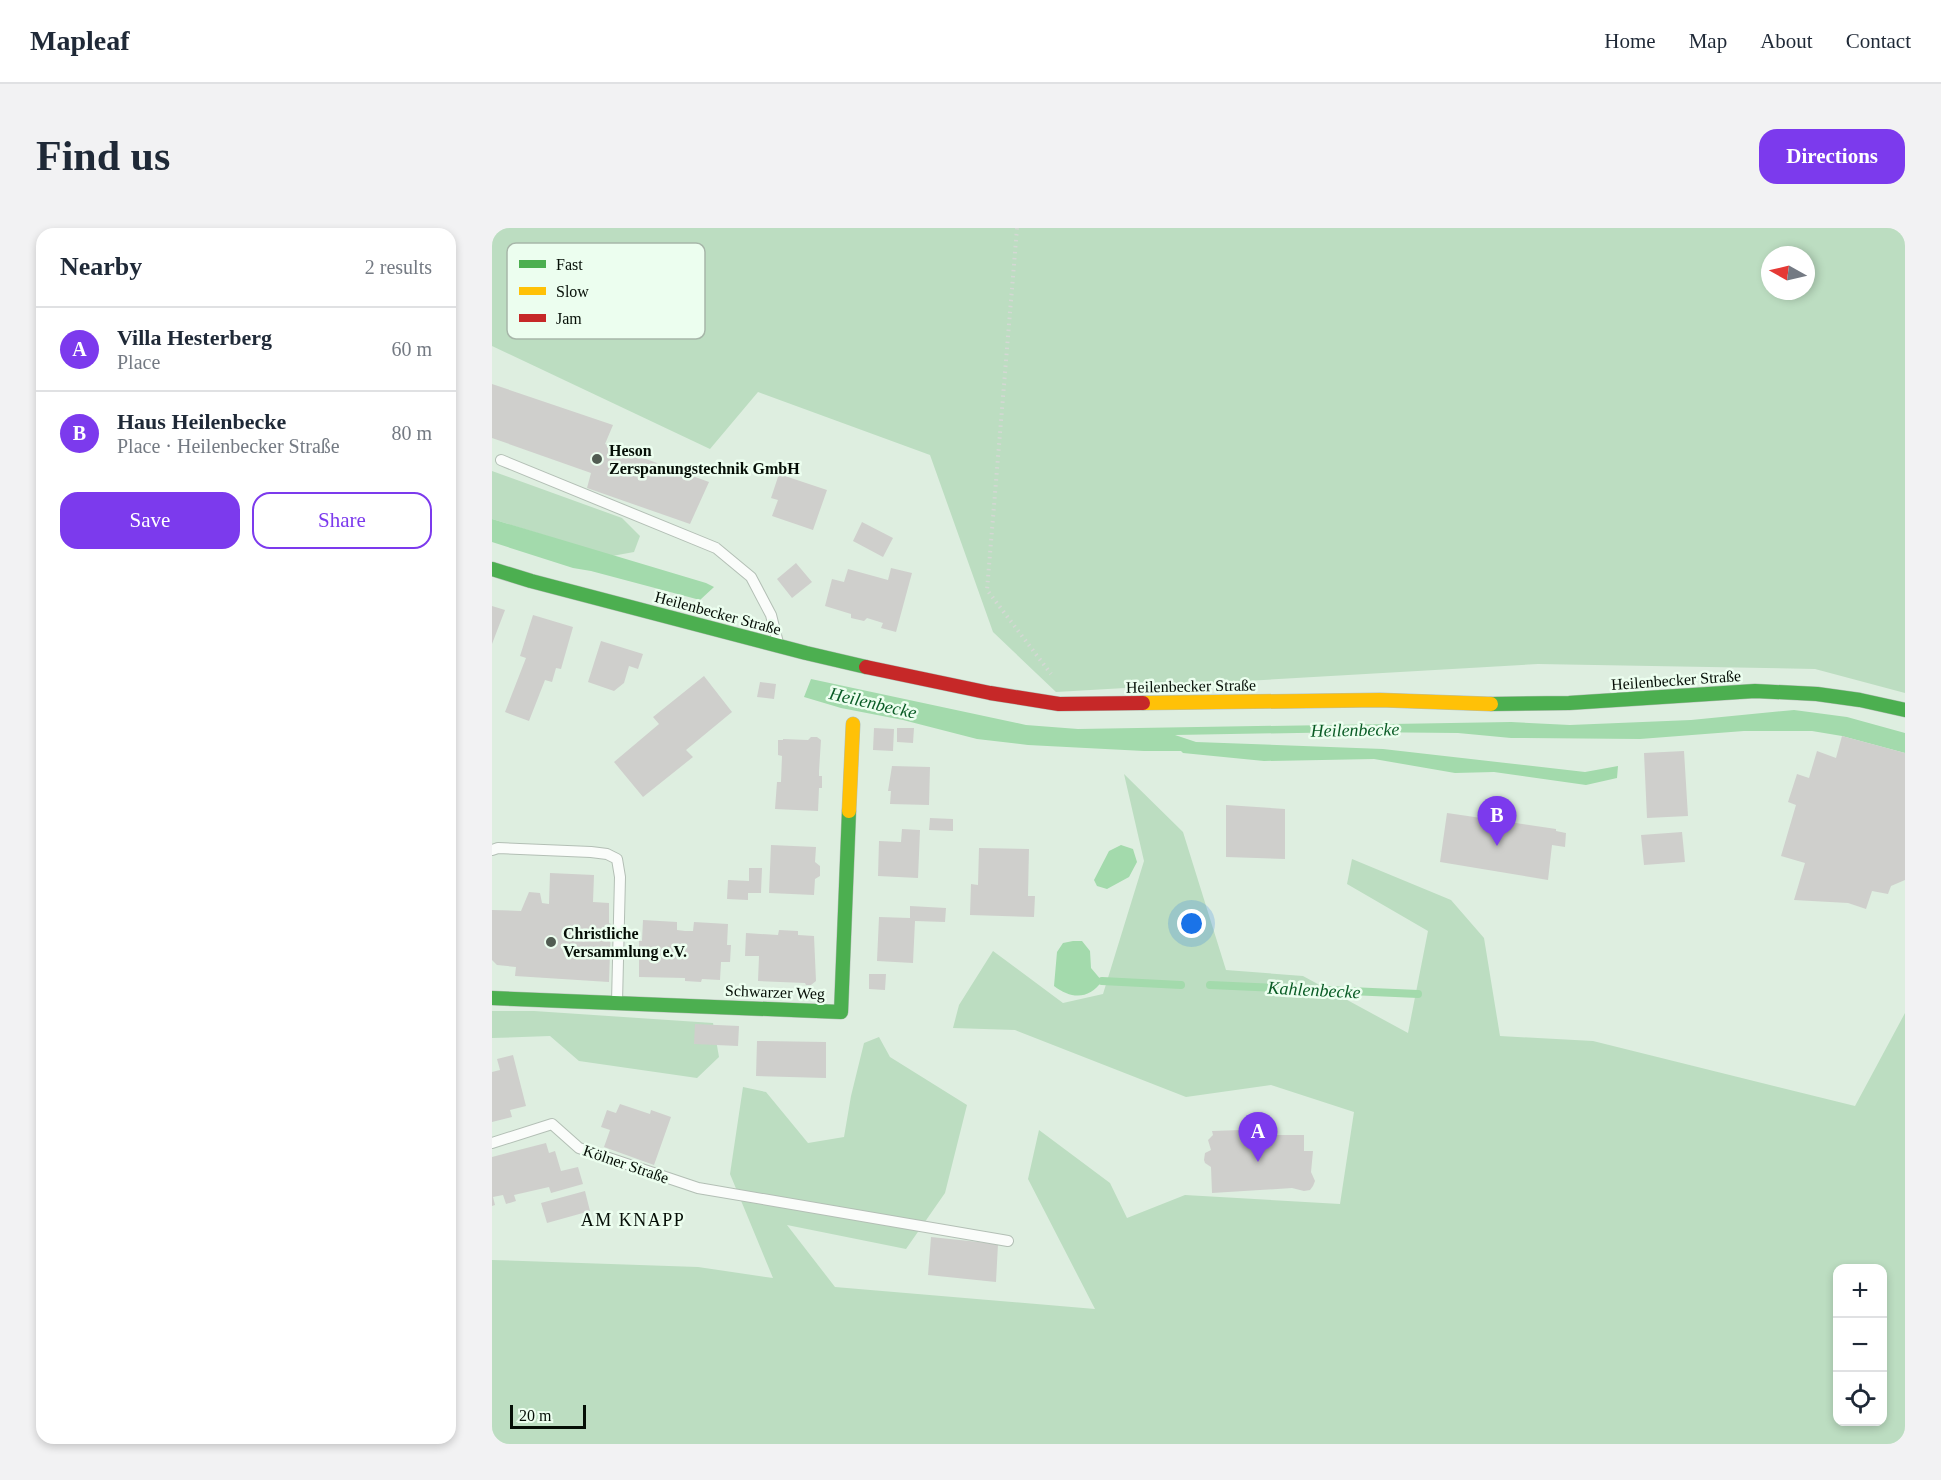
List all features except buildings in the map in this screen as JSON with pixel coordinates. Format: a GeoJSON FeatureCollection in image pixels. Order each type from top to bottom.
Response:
{"type":"FeatureCollection","features":[{"type":"Feature","properties":{"kind":"main road","name":"Heilenbecker Straße"},"geometry":{"type":"LineString","coordinates":[[492,569],[531,582],[778,646],[901,675],[1059,704],[1357,700],[1506,704],[1569,703],[1755,691],[1817,694],[1905,710]]}},
{"type":"Feature","properties":{"kind":"main road","name":"Schwarzer Weg"},"geometry":{"type":"LineString","coordinates":[[492,998],[841,1012],[853,724]]}},
{"type":"Feature","properties":{"kind":"lane"},"geometry":{"type":"LineString","coordinates":[[501,460],[716,548],[751,577],[771,615],[778,646]]}},
{"type":"Feature","properties":{"kind":"lane"},"geometry":{"type":"LineString","coordinates":[[492,850],[498,848],[591,852],[607,854],[617,859],[620,877],[617,1002]]}},
{"type":"Feature","properties":{"kind":"lane","name":"Kölner Straße"},"geometry":{"type":"LineString","coordinates":[[492,1143],[552,1124],[579,1148],[698,1188],[1008,1241]]}},
{"type":"Feature","properties":{"kind":"path"},"geometry":{"type":"LineString","coordinates":[[1017,228],[987,590],[1054,678]]}},
{"type":"Feature","properties":{"kind":"shaded area"},"geometry":{"type":"Polygon","coordinates":[[[492,228],[1905,228],[1905,693],[1815,669],[1538,664],[1056,692],[993,632],[930,455],[758,392],[710,449],[492,346],[492,228]]]}},
{"type":"Feature","properties":{"kind":"shaded area"},"geometry":{"type":"Polygon","coordinates":[[[492,471],[622,518],[640,536],[634,552],[612,556],[492,519],[492,471]]]}},
{"type":"Feature","properties":{"kind":"shaded area"},"geometry":{"type":"Polygon","coordinates":[[[1124,774],[1183,832],[1226,970],[1303,976],[1408,1033],[1428,931],[1347,884],[1352,859],[1451,900],[1484,938],[1500,1036],[1593,1041],[1855,1106],[1905,1013],[1905,1444],[492,1444],[492,1260],[698,1267],[773,1278],[730,1174],[743,1087],[766,1092],[808,1143],[844,1137],[864,1043],[879,1037],[890,1057],[967,1105],[945,1193],[906,1249],[787,1225],[835,1287],[1095,1309],[1028,1179],[1039,1130],[1110,1183],[1127,1218],[1185,1195],[1340,1204],[1354,1112],[1271,1085],[1186,1097],[1015,1030],[953,1028],[959,1005],[993,951],[1063,1003],[1103,994],[1144,861],[1124,774]]]}},
{"type":"Feature","properties":{"kind":"shaded area"},"geometry":{"type":"Polygon","coordinates":[[[492,1011],[534,1011],[713,1023],[719,1057],[697,1078],[579,1061],[550,1036],[492,1038],[492,1011]]]}},
{"type":"Feature","properties":{"kind":"water"},"geometry":{"type":"Polygon","coordinates":[[[492,519],[714,587],[700,600],[573,568],[492,542],[492,519]]]}},
{"type":"Feature","properties":{"kind":"water","name":"Heilenbecke"},"geometry":{"type":"Polygon","coordinates":[[[811,679],[1026,725],[1078,729],[1511,722],[1570,725],[1691,720],[1794,710],[1847,717],[1905,733],[1905,753],[1842,736],[1812,731],[1744,731],[1640,739],[1511,738],[1458,733],[1353,732],[1175,735],[1196,742],[1383,749],[1585,772],[1618,766],[1617,778],[1586,785],[1494,772],[1455,773],[1374,759],[1264,761],[1181,751],[1028,745],[977,739],[903,720],[841,708],[804,697],[811,679]]]}},
{"type":"Feature","properties":{"kind":"water"},"geometry":{"type":"Polygon","coordinates":[[[1121,845],[1133,849],[1137,862],[1129,877],[1107,889],[1097,886],[1094,880],[1109,851],[1121,845]]]}},
{"type":"Feature","properties":{"kind":"water"},"geometry":{"type":"Polygon","coordinates":[[[1082,941],[1090,951],[1091,968],[1102,981],[1091,992],[1080,996],[1067,993],[1054,986],[1057,952],[1063,943],[1082,941]]]}},
{"type":"Feature","properties":{"kind":"waterway"},"geometry":{"type":"LineString","coordinates":[[1102,981],[1181,985]]}},
{"type":"Feature","properties":{"kind":"waterway","name":"Kahlenbecke"},"geometry":{"type":"LineString","coordinates":[[1210,985],[1418,994]]}},
{"type":"Feature","properties":{"kind":"traffic: fast"},"geometry":{"type":"LineString","coordinates":[[492,569],[866,667]]}},
{"type":"Feature","properties":{"kind":"traffic: fast"},"geometry":{"type":"LineString","coordinates":[[1491,704],[1569,703],[1755,691],[1817,694],[1905,710]]}},
{"type":"Feature","properties":{"kind":"traffic: fast"},"geometry":{"type":"LineString","coordinates":[[492,998],[841,1012],[849,811]]}},
{"type":"Feature","properties":{"kind":"traffic: slow"},"geometry":{"type":"LineString","coordinates":[[1143,703],[1380,700],[1491,704]]}},
{"type":"Feature","properties":{"kind":"traffic: slow"},"geometry":{"type":"LineString","coordinates":[[849,811],[853,724]]}},
{"type":"Feature","properties":{"kind":"traffic: jam"},"geometry":{"type":"LineString","coordinates":[[866,667],[990,693],[1059,704],[1143,703]]}},
{"type":"Feature","properties":{"kind":"place","name":"Heson Zerspanungstechnik GmbH"},"geometry":{"type":"Point","coordinates":[597,459]}},
{"type":"Feature","properties":{"kind":"place","name":"Haus Heilenbecke"},"geometry":{"type":"Point","coordinates":[1497,846]}},
{"type":"Feature","properties":{"kind":"place","name":"Christliche Versammlung e.V."},"geometry":{"type":"Point","coordinates":[551,942]}},
{"type":"Feature","properties":{"kind":"place","name":"Villa Hesterberg"},"geometry":{"type":"Point","coordinates":[1258,1162]}},
{"type":"Feature","properties":{"kind":"district","name":"AM KNAPP"},"geometry":{"type":"Point","coordinates":[633,1220]}}]}
